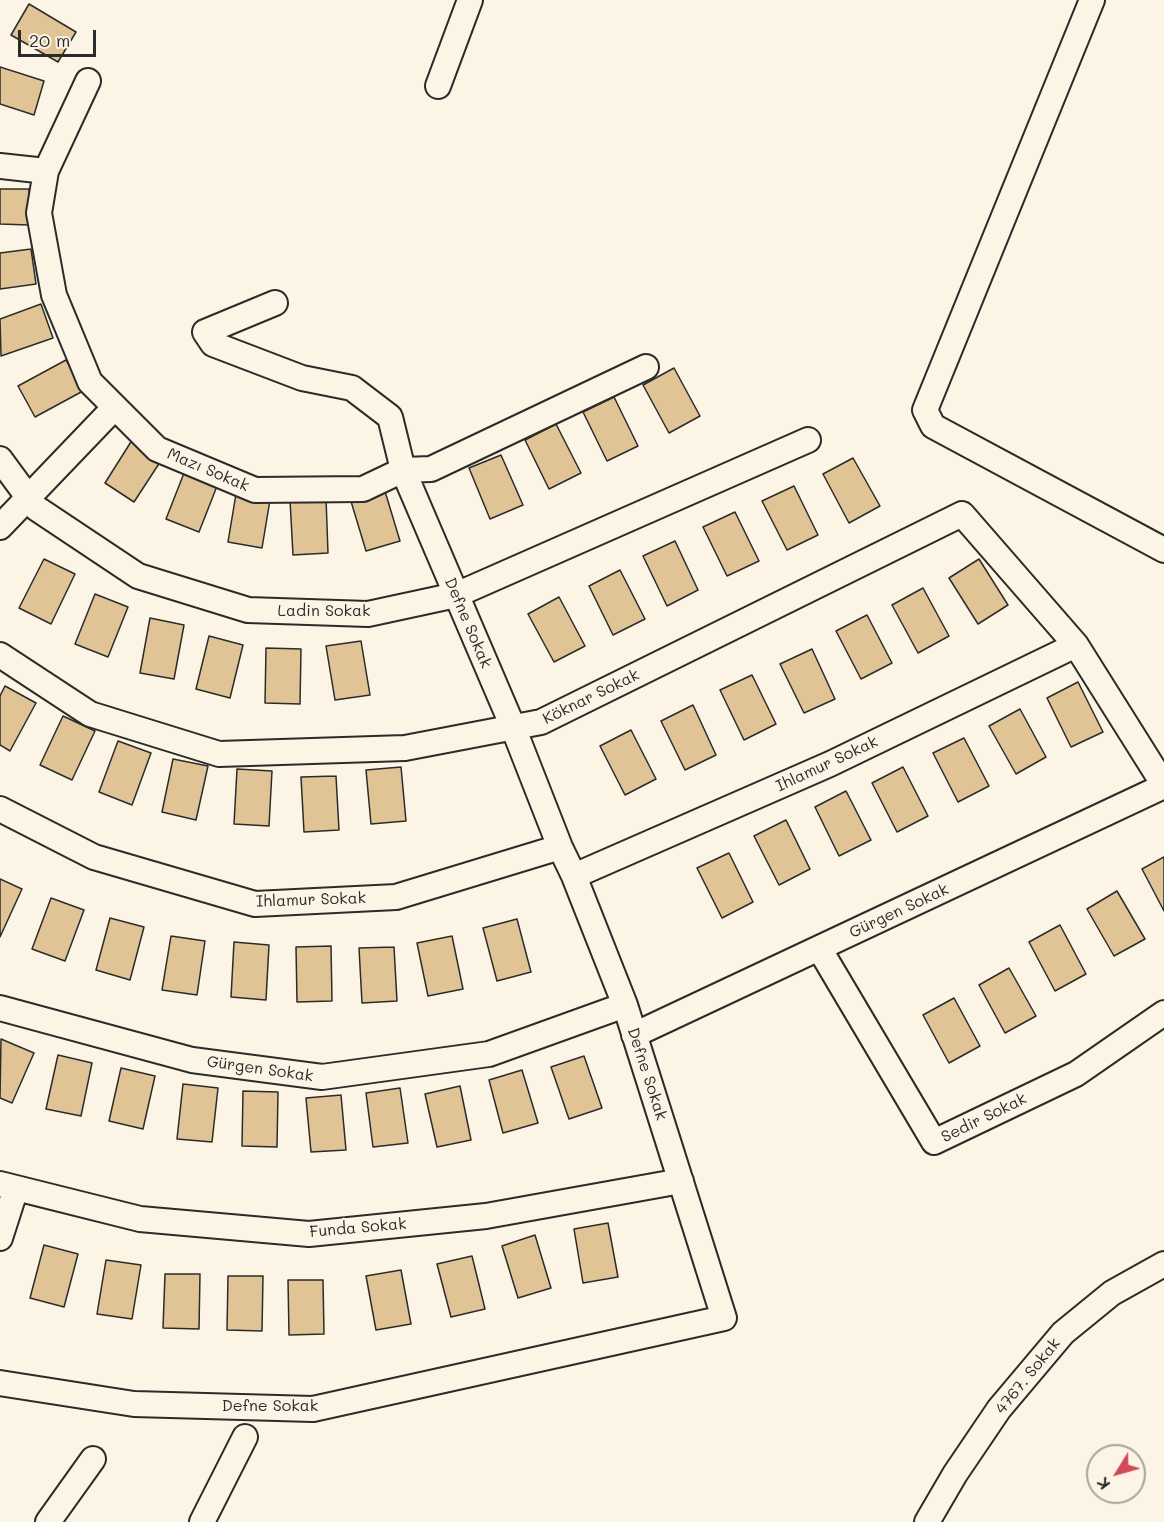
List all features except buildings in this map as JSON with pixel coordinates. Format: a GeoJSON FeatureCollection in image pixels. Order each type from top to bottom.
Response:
{"type":"FeatureCollection","features":[{"type":"Feature","properties":{"kind":"street"},"geometry":{"type":"LineString","coordinates":[[438,86],[470,0]]}},
{"type":"Feature","properties":{"kind":"street"},"geometry":{"type":"LineString","coordinates":[[1092,0],[926,410],[933,426],[1164,550]]}},
{"type":"Feature","properties":{"kind":"street","name":"Mazı Sokak"},"geometry":{"type":"LineString","coordinates":[[88,81],[46,171],[39,213],[54,295],[90,382],[157,449],[255,490],[363,489],[403,470],[430,469],[646,367]]}},
{"type":"Feature","properties":{"kind":"street"},"geometry":{"type":"LineString","coordinates":[[0,166],[46,171]]}},
{"type":"Feature","properties":{"kind":"street","name":"Defne Sokak"},"geometry":{"type":"LineString","coordinates":[[0,1383],[134,1404],[313,1409],[724,1318],[625,1005],[513,727],[403,470],[390,417],[352,388],[302,378],[213,344],[205,332],[275,303]]}},
{"type":"Feature","properties":{"kind":"street"},"geometry":{"type":"LineString","coordinates":[[0,527],[115,407]]}},
{"type":"Feature","properties":{"kind":"street","name":"Ladin Sokak"},"geometry":{"type":"LineString","coordinates":[[0,459],[36,508],[138,576],[248,610],[368,614],[456,595],[808,440]]}},
{"type":"Feature","properties":{"kind":"street","name":"Köknar Sokak"},"geometry":{"type":"LineString","coordinates":[[0,655],[90,714],[219,754],[405,748],[541,722],[962,514],[1076,645]]}},
{"type":"Feature","properties":{"kind":"street","name":"Gürgen Sokak"},"geometry":{"type":"LineString","coordinates":[[634,1035],[1164,785],[1076,645]]}},
{"type":"Feature","properties":{"kind":"street","name":"Ihlamur Sokak"},"geometry":{"type":"LineString","coordinates":[[574,876],[830,764],[1076,645]]}},
{"type":"Feature","properties":{"kind":"street","name":"Ihlamur Sokak"},"geometry":{"type":"LineString","coordinates":[[0,809],[94,857],[255,904],[396,897],[560,847]]}},
{"type":"Feature","properties":{"kind":"street","name":"Sedir Sokak"},"geometry":{"type":"LineString","coordinates":[[819,948],[934,1142],[1076,1074],[1164,1013]]}},
{"type":"Feature","properties":{"kind":"street","name":"Gürgen Sokak"},"geometry":{"type":"LineString","coordinates":[[0,1008],[192,1060],[322,1077],[489,1054],[625,1005]]}},
{"type":"Feature","properties":{"kind":"street","name":"Funda Sokak"},"geometry":{"type":"LineString","coordinates":[[8,1186],[140,1219],[309,1234],[486,1216],[681,1181]]}},
{"type":"Feature","properties":{"kind":"street"},"geometry":{"type":"LineString","coordinates":[[0,1238],[8,1186]]}},
{"type":"Feature","properties":{"kind":"street","name":"4767. Sokak"},"geometry":{"type":"LineString","coordinates":[[927,1522],[955,1474],[999,1409],[1063,1333],[1112,1293],[1164,1264]]}},
{"type":"Feature","properties":{"kind":"street"},"geometry":{"type":"LineString","coordinates":[[202,1522],[245,1437]]}},
{"type":"Feature","properties":{"kind":"street"},"geometry":{"type":"LineString","coordinates":[[48,1522],[93,1459]]}}]}
